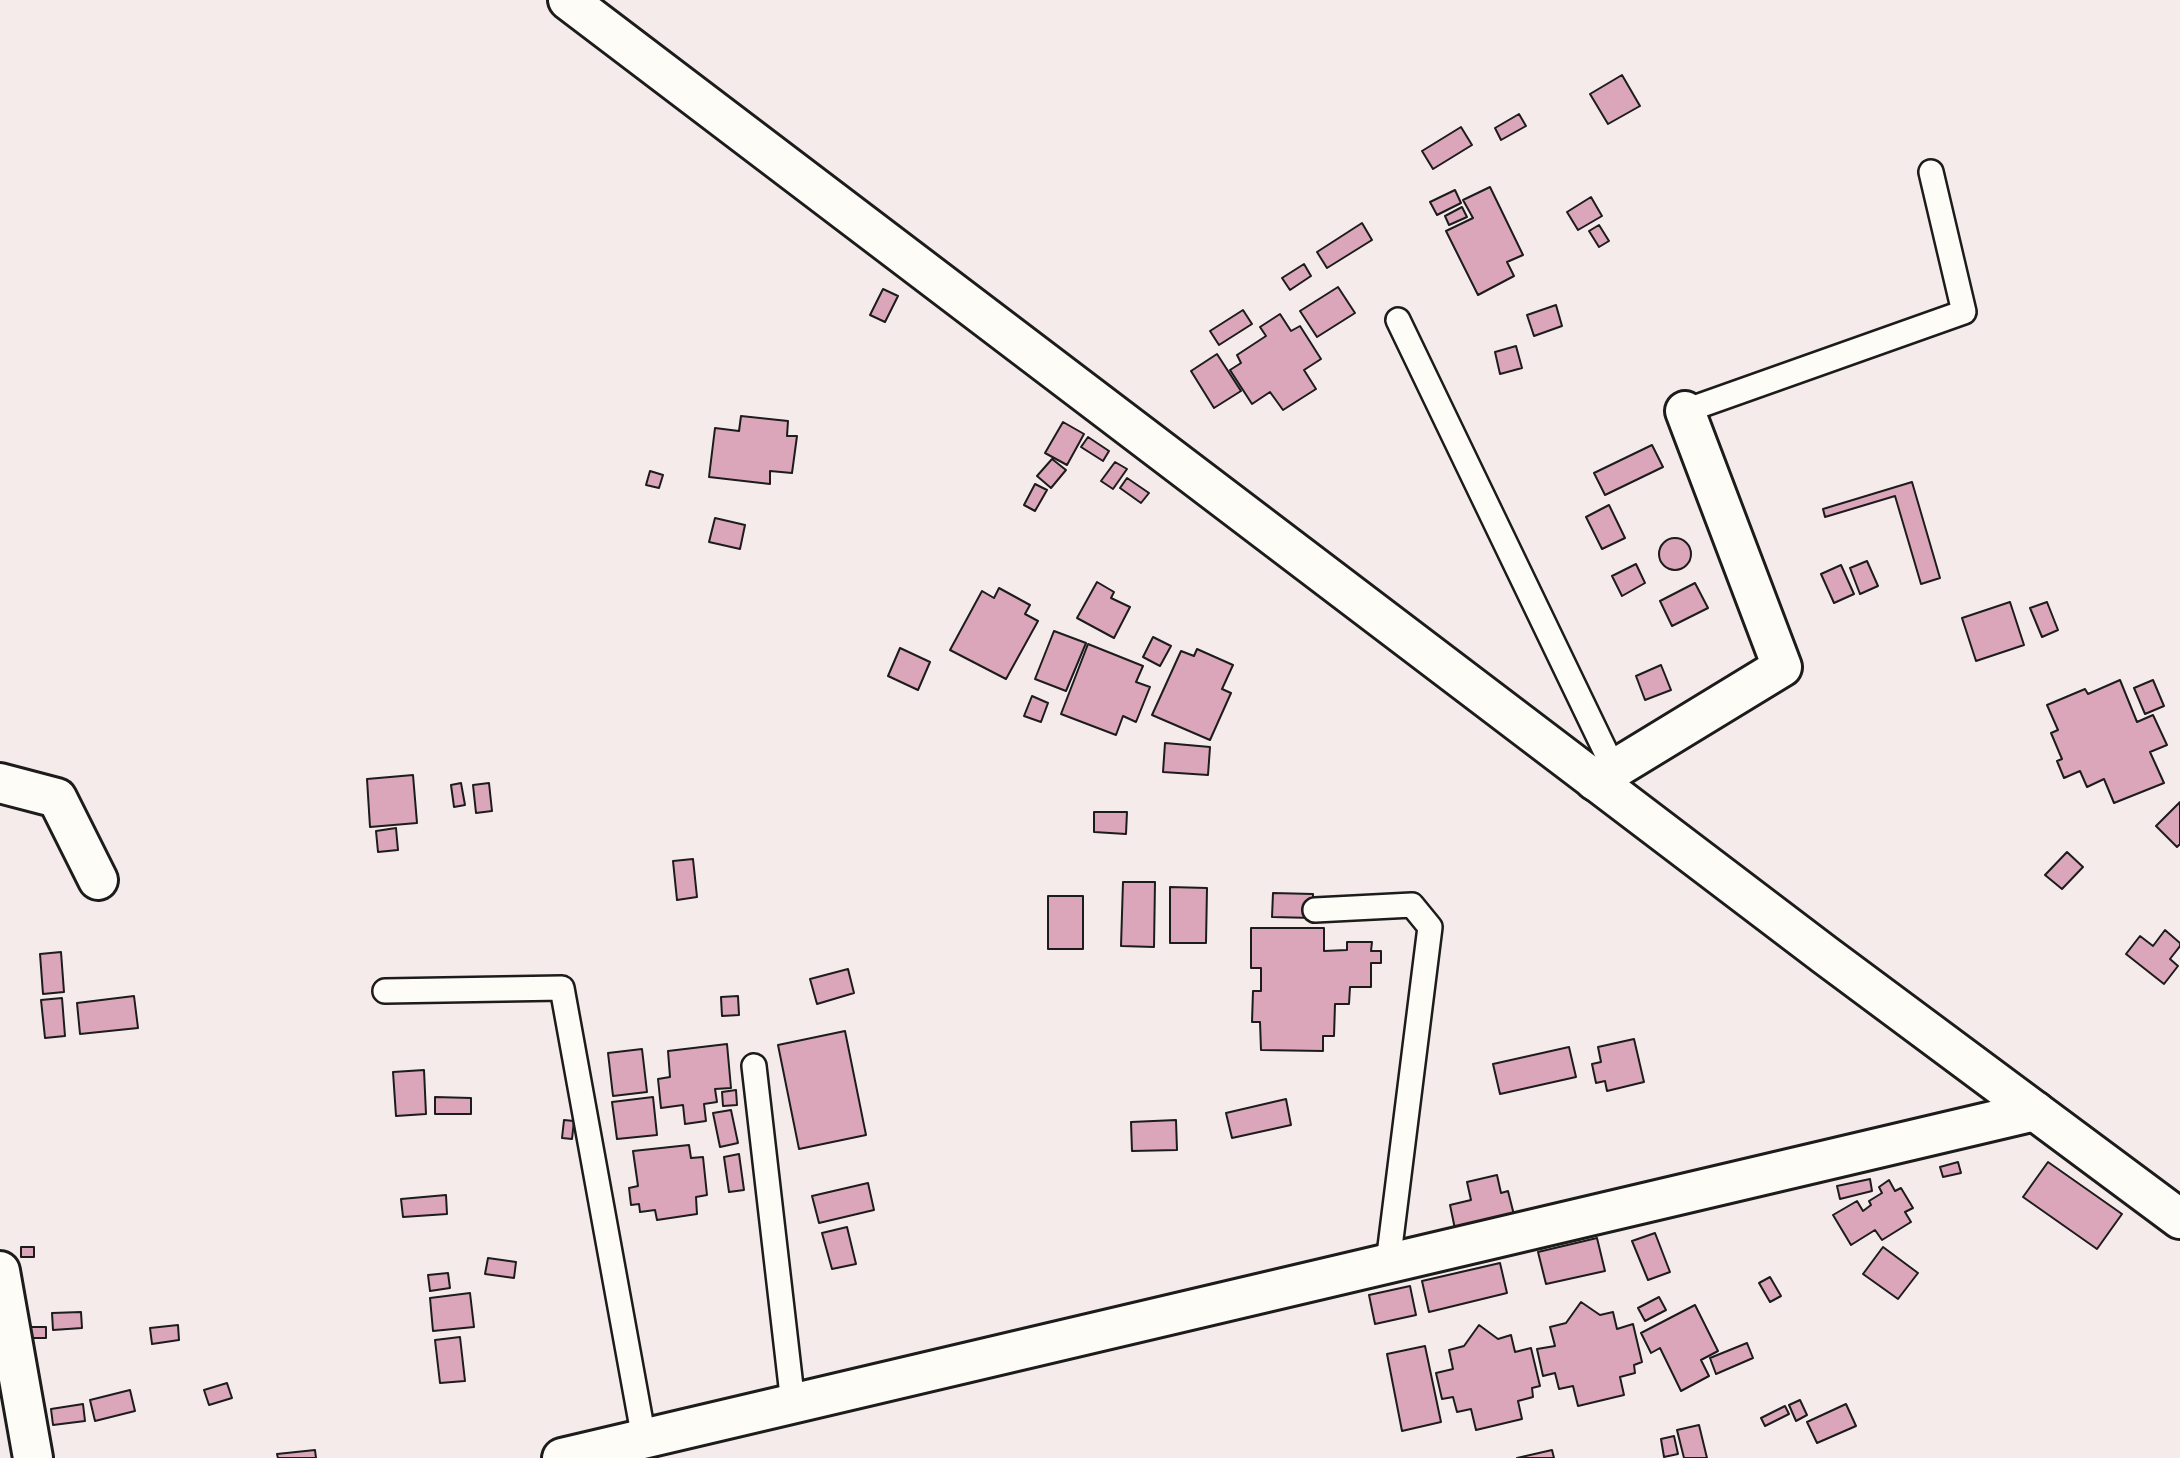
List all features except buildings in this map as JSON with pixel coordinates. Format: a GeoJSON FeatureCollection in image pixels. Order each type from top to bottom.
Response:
{"type":"FeatureCollection","features":[{"type":"Feature","properties":{"kind":"street"},"geometry":{"type":"LineString","coordinates":[[568,0],[1605,775],[1825,956],[2178,1214]]}},
{"type":"Feature","properties":{"kind":"street"},"geometry":{"type":"LineString","coordinates":[[1605,775],[1782,667],[1685,411]]}},
{"type":"Feature","properties":{"kind":"street"},"geometry":{"type":"LineString","coordinates":[[0,783],[57,798],[98,880]]}},
{"type":"Feature","properties":{"kind":"street"},"geometry":{"type":"LineString","coordinates":[[562,1458],[2035,1111]]}},
{"type":"Feature","properties":{"kind":"street"},"geometry":{"type":"LineString","coordinates":[[0,1271],[33,1458]]}},
{"type":"Feature","properties":{"kind":"lane"},"geometry":{"type":"LineString","coordinates":[[1685,411],[1964,312],[1931,173]]}},
{"type":"Feature","properties":{"kind":"lane"},"geometry":{"type":"LineString","coordinates":[[1398,320],[1605,775]]}},
{"type":"Feature","properties":{"kind":"lane"},"geometry":{"type":"LineString","coordinates":[[1315,910],[1412,905],[1430,926],[1388,1263]]}},
{"type":"Feature","properties":{"kind":"lane"},"geometry":{"type":"LineString","coordinates":[[385,991],[562,988],[644,1439]]}},
{"type":"Feature","properties":{"kind":"lane"},"geometry":{"type":"LineString","coordinates":[[754,1066],[793,1404]]}}]}
